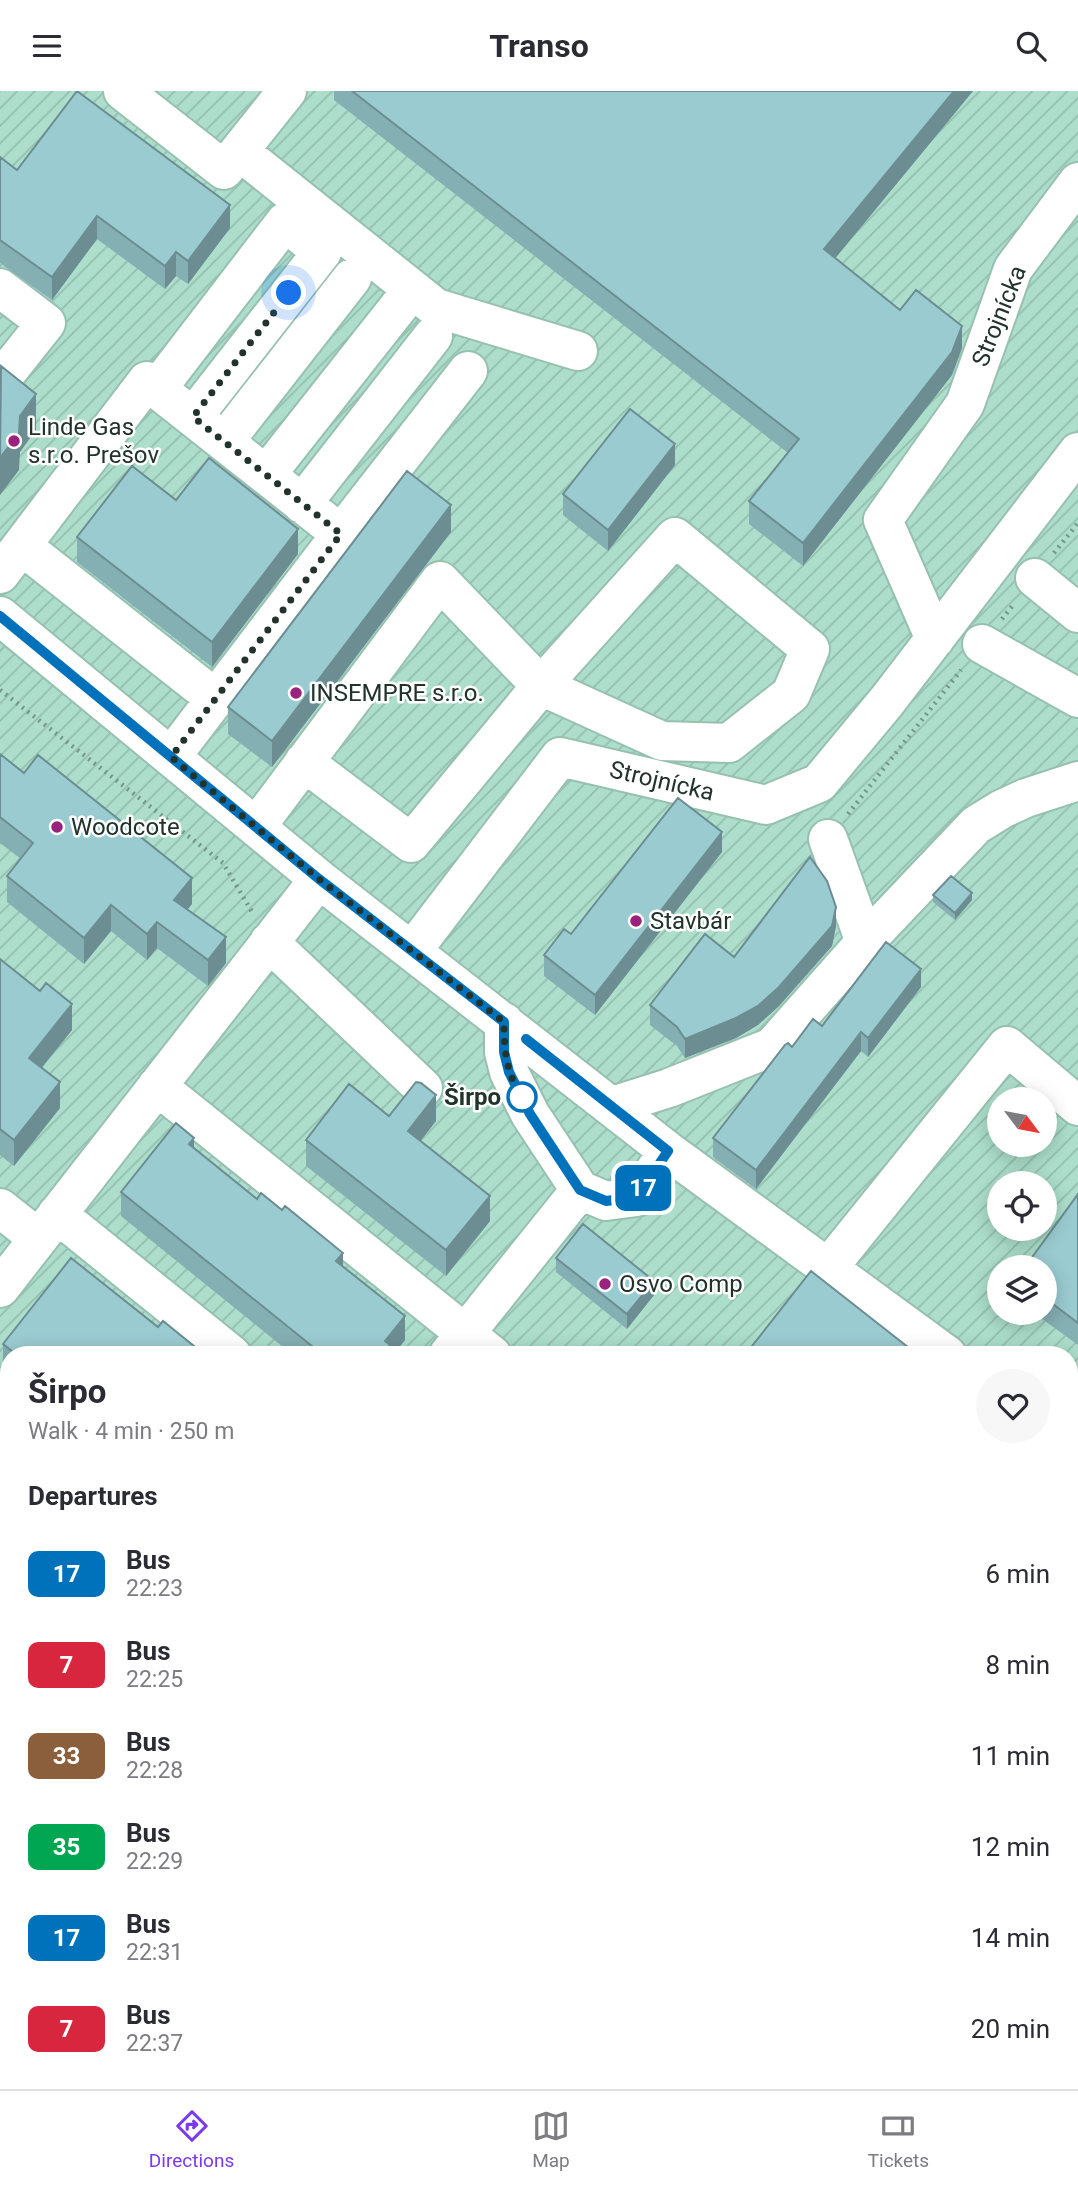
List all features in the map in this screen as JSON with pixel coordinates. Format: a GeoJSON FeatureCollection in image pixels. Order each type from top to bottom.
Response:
{"type":"FeatureCollection","features":[{"type":"Feature","properties":{"kind":"street"},"geometry":{"type":"LineString","coordinates":[[123,91],[224,170],[287,91]]}},
{"type":"Feature","properties":{"kind":"street"},"geometry":{"type":"LineString","coordinates":[[239,151],[436,308],[578,351]]}},
{"type":"Feature","properties":{"kind":"street","name":"Strojnícka"},"geometry":{"type":"LineString","coordinates":[[935,639],[883,520],[965,404],[1013,269],[1078,182]]}},
{"type":"Feature","properties":{"kind":"street"},"geometry":{"type":"LineString","coordinates":[[157,389],[285,222],[322,252],[193,417]]}},
{"type":"Feature","properties":{"kind":"street"},"geometry":{"type":"LineString","coordinates":[[224,442],[352,278]]}},
{"type":"Feature","properties":{"kind":"street"},"geometry":{"type":"LineString","coordinates":[[0,288],[46,323],[0,381]]}},
{"type":"Feature","properties":{"kind":"street"},"geometry":{"type":"LineString","coordinates":[[266,475],[400,305]]}},
{"type":"Feature","properties":{"kind":"street"},"geometry":{"type":"LineString","coordinates":[[302,504],[433,336]]}},
{"type":"Feature","properties":{"kind":"street"},"geometry":{"type":"LineString","coordinates":[[171,757],[468,371]]}},
{"type":"Feature","properties":{"kind":"street"},"geometry":{"type":"LineString","coordinates":[[216,698],[11,560],[148,381],[341,534]]}},
{"type":"Feature","properties":{"kind":"street","name":"Strojnícka"},"geometry":{"type":"LineString","coordinates":[[412,951],[560,757],[766,805],[819,783],[887,701],[1078,452]]}},
{"type":"Feature","properties":{"kind":"street"},"geometry":{"type":"LineString","coordinates":[[256,827],[304,762],[440,581],[541,686],[662,741],[729,743],[791,694],[810,649],[675,537],[541,686],[411,843],[304,762]]}},
{"type":"Feature","properties":{"kind":"street"},"geometry":{"type":"LineString","coordinates":[[1035,578],[1078,613]]}},
{"type":"Feature","properties":{"kind":"street"},"geometry":{"type":"LineString","coordinates":[[0,616],[319,879],[668,1151],[935,1346]]}},
{"type":"Feature","properties":{"kind":"street"},"geometry":{"type":"LineString","coordinates":[[982,644],[1078,698]]}},
{"type":"Feature","properties":{"kind":"street"},"geometry":{"type":"LineString","coordinates":[[612,1106],[669,1088],[772,1048],[865,941],[976,825],[1026,798],[1074,790]]}},
{"type":"Feature","properties":{"kind":"street"},"geometry":{"type":"LineString","coordinates":[[828,839],[865,941]]}},
{"type":"Feature","properties":{"kind":"street"},"geometry":{"type":"LineString","coordinates":[[0,1288],[319,879]]}},
{"type":"Feature","properties":{"kind":"street"},"geometry":{"type":"LineString","coordinates":[[269,942],[424,1088]]}},
{"type":"Feature","properties":{"kind":"street"},"geometry":{"type":"LineString","coordinates":[[504,1022],[504,1052],[509,1072],[530,1114],[580,1190],[606,1201],[637,1197],[668,1151]]}},
{"type":"Feature","properties":{"kind":"street"},"geometry":{"type":"LineString","coordinates":[[828,1268],[1007,1046],[1078,1105]]}},
{"type":"Feature","properties":{"kind":"street"},"geometry":{"type":"LineString","coordinates":[[157,1086],[467,1346]]}},
{"type":"Feature","properties":{"kind":"street"},"geometry":{"type":"LineString","coordinates":[[469,1346],[580,1190]]}},
{"type":"Feature","properties":{"kind":"street"},"geometry":{"type":"LineString","coordinates":[[0,1207],[48,1226],[219,1346]]}},
{"type":"Feature","properties":{"kind":"path"},"geometry":{"type":"LineString","coordinates":[[828,839],[1078,523]]}},
{"type":"Feature","properties":{"kind":"path"},"geometry":{"type":"LineString","coordinates":[[0,690],[223,863],[269,942]]}},
{"type":"Feature","properties":{"kind":"shaded area"},"geometry":{"type":"Polygon","coordinates":[[[0,91],[1078,91],[1078,1346],[0,1346],[0,91]]]}},
{"type":"Feature","properties":{"kind":"building"},"geometry":{"type":"Polygon","coordinates":[[[77,91],[230,205],[188,261],[176,252],[165,266],[97,216],[52,277],[0,240],[0,157],[17,170],[77,91]]]}},
{"type":"Feature","properties":{"kind":"building"},"geometry":{"type":"Polygon","coordinates":[[[352,91],[954,91],[824,249],[900,310],[916,290],[962,326],[952,352],[803,543],[749,501],[799,439],[352,91]]]}},
{"type":"Feature","properties":{"kind":"building"},"geometry":{"type":"Polygon","coordinates":[[[1,366],[36,394],[20,416],[19,433],[0,458],[1,366]]]}},
{"type":"Feature","properties":{"kind":"building"},"geometry":{"type":"Polygon","coordinates":[[[630,409],[675,444],[608,530],[563,494],[630,409]]]}},
{"type":"Feature","properties":{"kind":"building"},"geometry":{"type":"Polygon","coordinates":[[[209,458],[298,529],[212,642],[77,537],[132,466],[176,500],[209,458]]]}},
{"type":"Feature","properties":{"kind":"building"},"geometry":{"type":"Polygon","coordinates":[[[407,471],[451,505],[272,741],[228,707],[407,471]]]}},
{"type":"Feature","properties":{"kind":"building"},"geometry":{"type":"Polygon","coordinates":[[[0,754],[24,773],[38,755],[192,878],[174,900],[226,937],[208,960],[157,922],[147,934],[111,905],[84,938],[7,876],[33,843],[0,817],[0,754]]]}},
{"type":"Feature","properties":{"kind":"building"},"geometry":{"type":"Polygon","coordinates":[[[678,798],[722,832],[595,995],[544,955],[564,929],[571,934],[678,798]]]}},
{"type":"Feature","properties":{"kind":"building"},"geometry":{"type":"Polygon","coordinates":[[[810,857],[827,881],[836,907],[832,926],[779,987],[758,1006],[685,1039],[677,1027],[650,1005],[705,934],[734,957],[810,857]]]}},
{"type":"Feature","properties":{"kind":"building"},"geometry":{"type":"Polygon","coordinates":[[[951,876],[972,893],[955,913],[933,895],[951,876]]]}},
{"type":"Feature","properties":{"kind":"building"},"geometry":{"type":"Polygon","coordinates":[[[886,942],[921,969],[868,1038],[861,1032],[756,1170],[713,1138],[785,1045],[788,1043],[792,1047],[813,1019],[822,1026],[886,942]]]}},
{"type":"Feature","properties":{"kind":"building"},"geometry":{"type":"Polygon","coordinates":[[[0,959],[40,991],[46,983],[72,1004],[29,1058],[60,1082],[14,1140],[0,1129],[0,959]]]}},
{"type":"Feature","properties":{"kind":"building"},"geometry":{"type":"Polygon","coordinates":[[[416,1082],[436,1095],[408,1131],[490,1196],[446,1250],[306,1140],[349,1084],[389,1116],[416,1082]]]}},
{"type":"Feature","properties":{"kind":"building"},"geometry":{"type":"Polygon","coordinates":[[[176,1123],[194,1138],[189,1144],[257,1199],[261,1193],[282,1210],[285,1206],[343,1253],[336,1261],[405,1316],[385,1341],[389,1346],[312,1346],[121,1192],[176,1123]]]}},
{"type":"Feature","properties":{"kind":"building"},"geometry":{"type":"Polygon","coordinates":[[[1078,1194],[1078,1323],[1057,1307],[1057,1255],[1034,1255],[1044,1241],[1057,1241],[1057,1223],[1078,1194]]]}},
{"type":"Feature","properties":{"kind":"building","name":"Osvo Comp"},"geometry":{"type":"Polygon","coordinates":[[[583,1224],[654,1281],[627,1314],[556,1258],[583,1224]]]}},
{"type":"Feature","properties":{"kind":"building"},"geometry":{"type":"Polygon","coordinates":[[[71,1258],[158,1327],[163,1321],[194,1346],[6,1346],[3,1344],[71,1258]]]}},
{"type":"Feature","properties":{"kind":"building"},"geometry":{"type":"Polygon","coordinates":[[[811,1271],[907,1346],[752,1346],[811,1271]]]}},
{"type":"Feature","properties":{"kind":"bus line","name":"17"},"geometry":{"type":"LineString","coordinates":[[0,616],[319,879],[504,1022],[504,1052],[509,1072],[530,1114],[580,1190],[606,1201],[637,1197],[668,1151],[526,1039]]}},
{"type":"Feature","properties":{"kind":"place","name":"Linde Gas s.r.o. Prešov"},"geometry":{"type":"Point","coordinates":[14,441]}},
{"type":"Feature","properties":{"kind":"place","name":"INSEMPRE s.r.o."},"geometry":{"type":"Point","coordinates":[296,693]}},
{"type":"Feature","properties":{"kind":"place","name":"Woodcote"},"geometry":{"type":"Point","coordinates":[57,827]}},
{"type":"Feature","properties":{"kind":"place","name":"Stavbár"},"geometry":{"type":"Point","coordinates":[636,921]}},
{"type":"Feature","properties":{"kind":"place","name":"Širpo"},"geometry":{"type":"Point","coordinates":[522,1097]}},
{"type":"Feature","properties":{"kind":"place","name":"Osvo Comp"},"geometry":{"type":"Point","coordinates":[605,1284]}},
{"type":"Feature","properties":{"kind":"route"},"geometry":{"type":"LineString","coordinates":[[289,293],[193,417],[341,534],[171,757],[319,879],[504,1022],[504,1052],[509,1072],[522,1097]]}}]}
